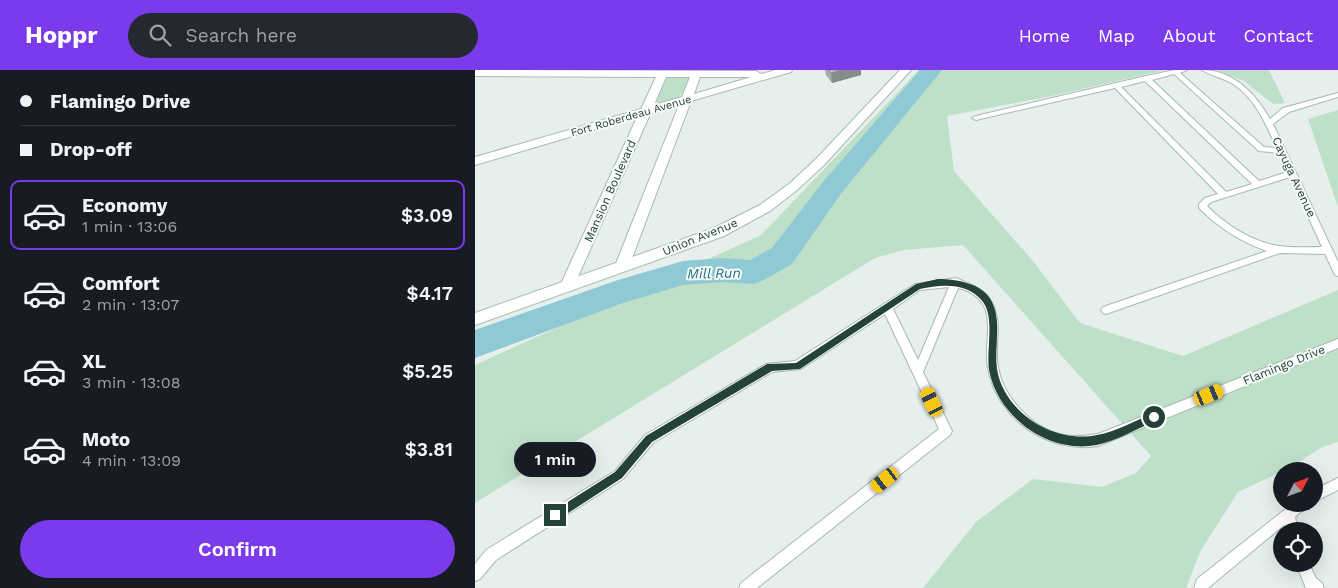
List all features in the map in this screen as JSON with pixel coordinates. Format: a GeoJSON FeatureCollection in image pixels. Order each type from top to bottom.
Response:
{"type":"FeatureCollection","features":[{"type":"Feature","properties":{"kind":"street","name":"Fort Roberdeau Avenue"},"geometry":{"type":"LineString","coordinates":[[475,161],[787,70]]}},
{"type":"Feature","properties":{"kind":"street","name":"Union Avenue"},"geometry":{"type":"LineString","coordinates":[[475,319],[719,232],[765,208],[793,187],[820,162],[906,70]]}},
{"type":"Feature","properties":{"kind":"street","name":"Mansion Boulevard"},"geometry":{"type":"LineString","coordinates":[[567,286],[664,72]]}},
{"type":"Feature","properties":{"kind":"street"},"geometry":{"type":"LineString","coordinates":[[475,73],[697,72],[773,74]]}},
{"type":"Feature","properties":{"kind":"street"},"geometry":{"type":"LineString","coordinates":[[623,266],[697,72]]}},
{"type":"Feature","properties":{"kind":"lane"},"geometry":{"type":"LineString","coordinates":[[1205,70],[1228,78],[1245,88],[1259,104],[1269,123]]}},
{"type":"Feature","properties":{"kind":"lane"},"geometry":{"type":"LineString","coordinates":[[975,118],[1180,71],[1262,149],[1281,150]]}},
{"type":"Feature","properties":{"kind":"lane"},"geometry":{"type":"LineString","coordinates":[[1146,78],[1257,184]]}},
{"type":"Feature","properties":{"kind":"lane"},"geometry":{"type":"LineString","coordinates":[[1115,85],[1224,195]]}},
{"type":"Feature","properties":{"kind":"lane","name":"Cayuga Avenue"},"geometry":{"type":"LineString","coordinates":[[1338,95],[1286,110],[1269,123],[1338,272]]}},
{"type":"Feature","properties":{"kind":"lane"},"geometry":{"type":"LineString","coordinates":[[1279,250],[1226,228],[1202,206],[1208,200],[1292,174]]}},
{"type":"Feature","properties":{"kind":"lane"},"geometry":{"type":"LineString","coordinates":[[1106,310],[1279,250],[1328,251]]}},
{"type":"Feature","properties":{"kind":"lane"},"geometry":{"type":"LineString","coordinates":[[475,574],[491,555],[619,475],[649,439],[771,367],[797,366],[918,287],[938,282],[955,282],[918,372]]}},
{"type":"Feature","properties":{"kind":"lane","name":"Flamingo Drive"},"geometry":{"type":"LineString","coordinates":[[955,282],[976,290],[988,302],[993,316],[993,369],[999,390],[1006,403],[1035,428],[1054,438],[1075,442],[1098,440],[1338,343]]}},
{"type":"Feature","properties":{"kind":"lane"},"geometry":{"type":"LineString","coordinates":[[746,588],[946,431],[887,307]]}},
{"type":"Feature","properties":{"kind":"lane"},"geometry":{"type":"LineString","coordinates":[[1323,492],[1338,484]]}},
{"type":"Feature","properties":{"kind":"lane"},"geometry":{"type":"LineString","coordinates":[[1201,588],[1202,584],[1291,512]]}},
{"type":"Feature","properties":{"kind":"lane"},"geometry":{"type":"LineString","coordinates":[[1287,515],[1289,522]]}},
{"type":"Feature","properties":{"kind":"lane"},"geometry":{"type":"LineString","coordinates":[[1306,572],[1311,582],[1317,588]]}},
{"type":"Feature","properties":{"kind":"green space"},"geometry":{"type":"Polygon","coordinates":[[[919,70],[1165,70],[1052,96],[947,116],[954,171],[1033,261],[1080,323],[1183,356],[1338,290],[1338,442],[1322,447],[1298,462],[1273,462],[1273,476],[1238,492],[1200,552],[1186,588],[923,588],[976,522],[1033,479],[1102,487],[1136,473],[1151,456],[963,245],[904,250],[875,258],[475,503],[475,365],[761,235],[919,70]]]}},
{"type":"Feature","properties":{"kind":"green space"},"geometry":{"type":"Polygon","coordinates":[[[1216,70],[1269,70],[1285,103],[1273,104],[1244,81],[1216,70]]]}},
{"type":"Feature","properties":{"kind":"green space"},"geometry":{"type":"Polygon","coordinates":[[[667,77],[689,77],[679,97],[670,102],[656,104],[667,77]]]}},
{"type":"Feature","properties":{"kind":"green space"},"geometry":{"type":"Polygon","coordinates":[[[1338,110],[1338,207],[1308,119],[1338,110]]]}},
{"type":"Feature","properties":{"kind":"building"},"geometry":{"type":"Polygon","coordinates":[[[828,70],[842,70],[831,73],[828,70]]]}},
{"type":"Feature","properties":{"kind":"waterway","name":"Mill Run"},"geometry":{"type":"LineString","coordinates":[[475,344],[618,292],[683,273],[722,270],[754,272],[782,256],[831,189],[931,70]]}},
{"type":"Feature","properties":{"kind":"route"},"geometry":{"type":"LineString","coordinates":[[555,515],[619,475],[649,439],[771,367],[797,366],[918,287],[938,282],[955,282],[976,290],[988,302],[993,316],[993,369],[999,390],[1006,403],[1035,428],[1054,438],[1075,442],[1098,440],[1154,417]]}}]}
